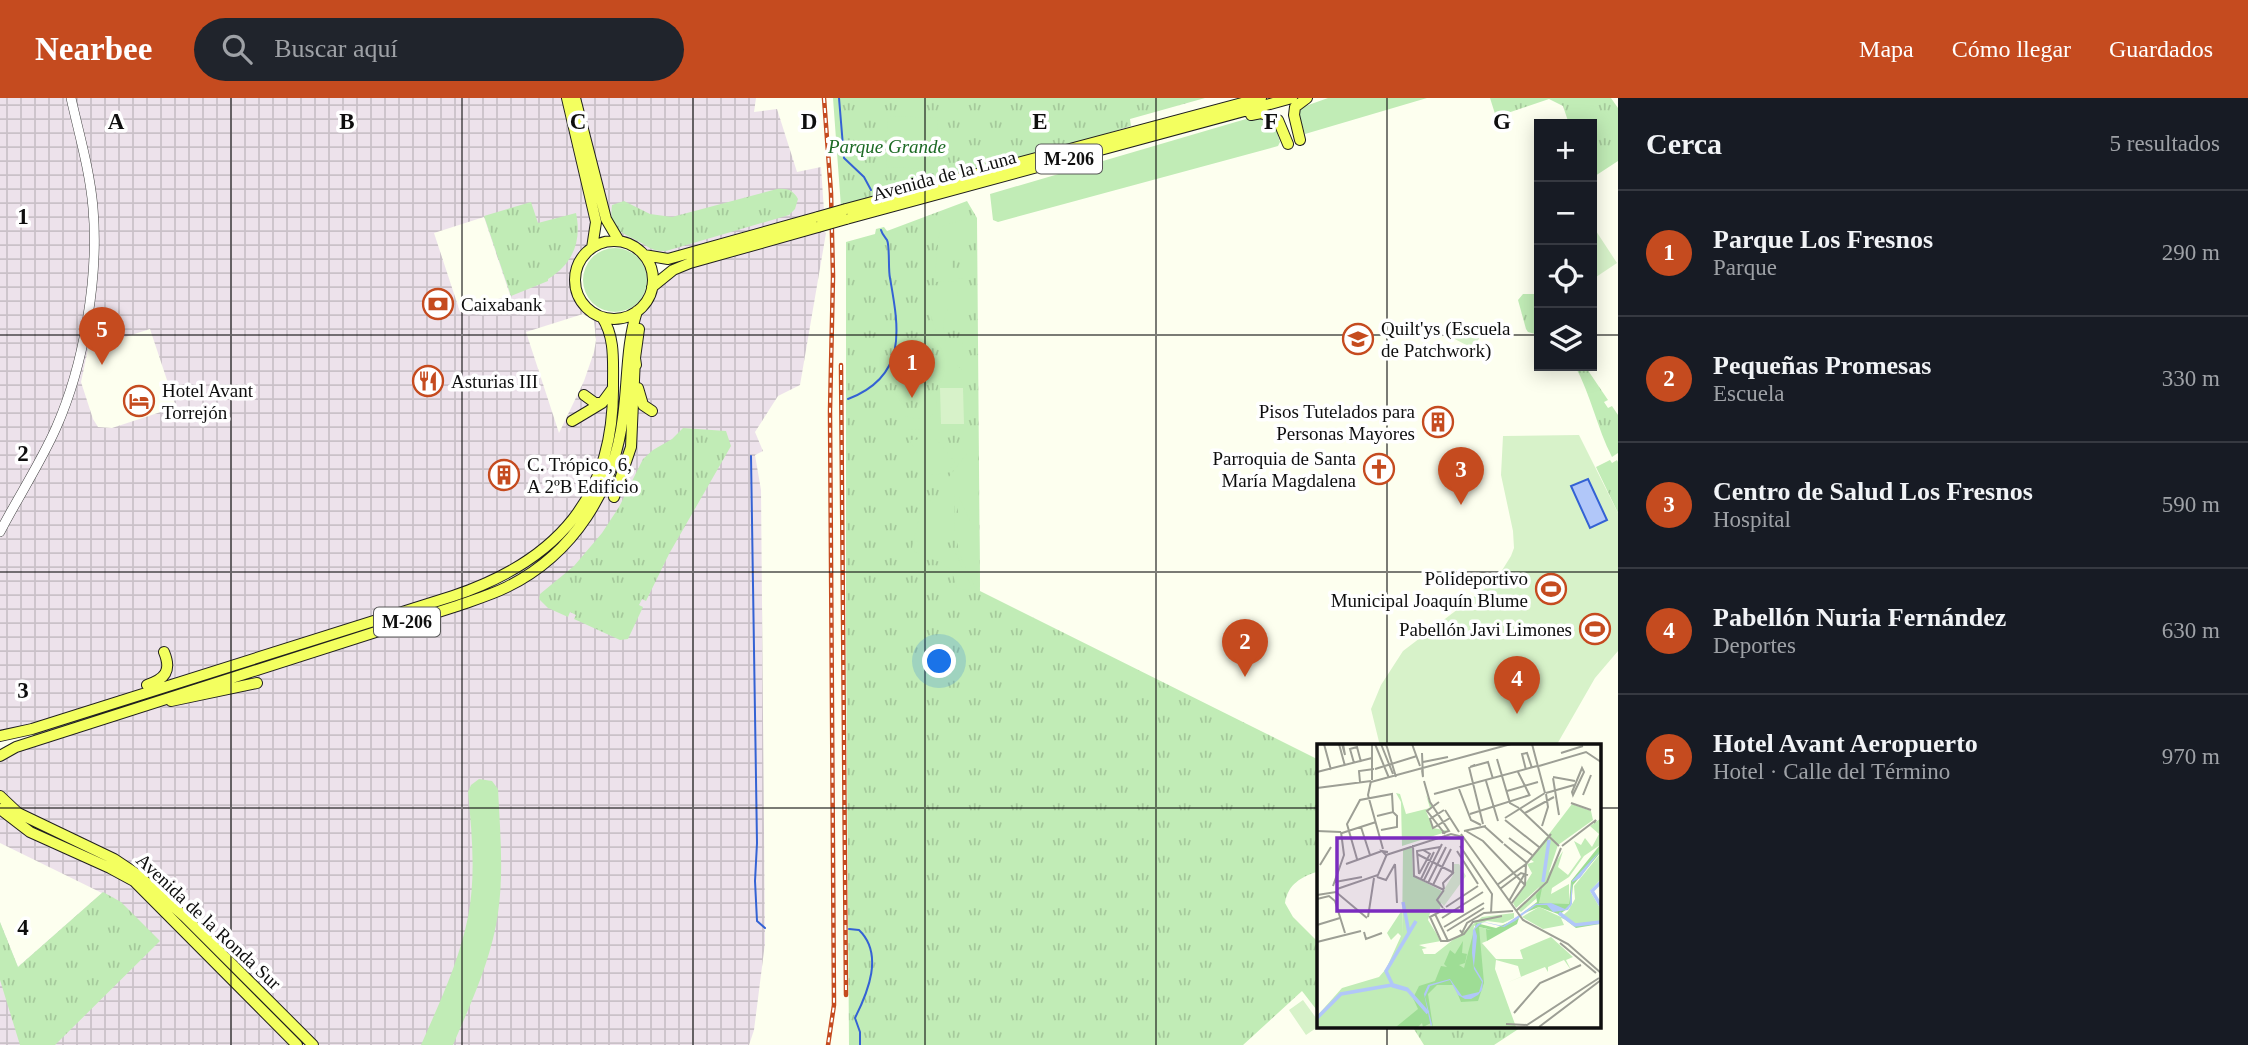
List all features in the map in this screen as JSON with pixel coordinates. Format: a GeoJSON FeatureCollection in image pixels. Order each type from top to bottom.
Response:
{"type":"FeatureCollection","features":[{"type":"Feature","properties":{"kind":"main road"},"geometry":{"type":"LineString","coordinates":[[566,98],[596,222],[592,248],[610,241],[620,241]]}},
{"type":"Feature","properties":{"kind":"main road"},"geometry":{"type":"LineString","coordinates":[[575,98],[606,219],[620,241]]}},
{"type":"Feature","properties":{"kind":"main road"},"geometry":{"type":"LineString","coordinates":[[1151,132],[1233,98]]}},
{"type":"Feature","properties":{"kind":"main road","name":"Avenida de la Luna"},"geometry":{"type":"LineString","coordinates":[[1151,132],[1261,98]]}},
{"type":"Feature","properties":{"kind":"main road","name":"Avenida de la Luna"},"geometry":{"type":"LineString","coordinates":[[652,287],[673,270],[690,263],[818,222],[1151,132],[1292,98]]}},
{"type":"Feature","properties":{"kind":"main road"},"geometry":{"type":"LineString","coordinates":[[1300,140],[1294,115],[1295,107],[1307,98]]}},
{"type":"Feature","properties":{"kind":"main road"},"geometry":{"type":"LineString","coordinates":[[1151,132],[1202,128],[1261,113],[1278,120],[1288,144]]}},
{"type":"Feature","properties":{"kind":"main road","name":"Avenida de la Luna"},"geometry":{"type":"LineString","coordinates":[[644,255],[668,259],[818,222]]}},
{"type":"Feature","properties":{"kind":"main road","name":"M-206"},"geometry":{"type":"LineString","coordinates":[[620,241],[644,255]]}},
{"type":"Feature","properties":{"kind":"main road","name":"M-206"},"geometry":{"type":"LineString","coordinates":[[0,736],[105,706],[477,588],[522,566],[561,534],[592,489],[609,443],[613,388],[612,339],[601,317],[585,306],[576,290],[575,280],[578,264],[592,248]]}},
{"type":"Feature","properties":{"kind":"main road"},"geometry":{"type":"LineString","coordinates":[[644,255],[653,276],[652,287]]}},
{"type":"Feature","properties":{"kind":"main road","name":"M-206"},"geometry":{"type":"LineString","coordinates":[[0,756],[26,744],[137,707],[481,598],[507,587],[549,560],[585,522],[612,470],[624,416],[627,357],[640,308],[652,287]]}},
{"type":"Feature","properties":{"kind":"main road"},"geometry":{"type":"LineString","coordinates":[[601,317],[626,317],[640,308]]}},
{"type":"Feature","properties":{"kind":"main road"},"geometry":{"type":"LineString","coordinates":[[614,497],[631,447],[640,308]]}},
{"type":"Feature","properties":{"kind":"main road"},"geometry":{"type":"LineString","coordinates":[[635,358],[639,398],[643,405],[652,411]]}},
{"type":"Feature","properties":{"kind":"main road"},"geometry":{"type":"LineString","coordinates":[[572,421],[602,403],[613,388]]}},
{"type":"Feature","properties":{"kind":"main road"},"geometry":{"type":"LineString","coordinates":[[584,396],[595,403],[602,403]]}},
{"type":"Feature","properties":{"kind":"main road"},"geometry":{"type":"LineString","coordinates":[[105,706],[125,693],[160,680],[166,675],[169,663],[164,652]]}},
{"type":"Feature","properties":{"kind":"main road"},"geometry":{"type":"LineString","coordinates":[[137,707],[257,683]]}},
{"type":"Feature","properties":{"kind":"main road","name":"Avenida de la Ronda Sur"},"geometry":{"type":"LineString","coordinates":[[0,796],[18,813],[114,859],[138,875],[185,916],[313,1045]]}},
{"type":"Feature","properties":{"kind":"main road","name":"Avenida de la Ronda Sur"},"geometry":{"type":"LineString","coordinates":[[0,809],[30,832],[134,881],[297,1045]]}},
{"type":"Feature","properties":{"kind":"street"},"geometry":{"type":"LineString","coordinates":[[0,532],[55,431],[73,382],[86,324],[92,265],[93,209],[71,98]]}},
{"type":"Feature","properties":{"kind":"shaded area"},"geometry":{"type":"Polygon","coordinates":[[[0,98],[567,98],[596,222],[592,248],[582,257],[576,272],[576,290],[585,306],[602,317],[608,326],[609,443],[576,515],[503,577],[0,736],[0,98]],[[484,217],[434,233],[460,312],[510,295],[484,217]],[[583,314],[526,332],[559,433],[584,381],[594,352],[594,321],[583,314]],[[150,329],[88,349],[81,382],[98,427],[112,428],[176,407],[150,329]]]}},
{"type":"Feature","properties":{"kind":"shaded area"},"geometry":{"type":"Polygon","coordinates":[[[575,98],[756,98],[754,112],[777,109],[797,172],[821,167],[824,211],[668,259],[644,255],[630,244],[619,241],[612,232],[575,98]]]}},
{"type":"Feature","properties":{"kind":"shaded area"},"geometry":{"type":"Polygon","coordinates":[[[818,227],[826,233],[800,385],[778,396],[755,432],[763,451],[755,455],[761,490],[765,943],[754,1030],[749,1045],[0,1045],[0,922],[18,967],[102,893],[0,843],[0,756],[507,587],[569,541],[612,470],[640,308],[652,287],[673,270],[818,227]]]}},
{"type":"Feature","properties":{"kind":"green space","name":"Parque Grande"},"geometry":{"type":"Polygon","coordinates":[[[833,98],[1205,98],[1130,119],[1131,126],[1043,153],[841,207],[833,98]]]}},
{"type":"Feature","properties":{"kind":"green space"},"geometry":{"type":"Polygon","coordinates":[[[1328,98],[1427,98],[1305,134],[1299,115],[1300,108],[1328,98]]]}},
{"type":"Feature","properties":{"kind":"green space"},"geometry":{"type":"Polygon","coordinates":[[[1490,98],[1611,98],[1618,108],[1618,161],[1597,175],[1597,119],[1567,119],[1563,106],[1549,99],[1496,117],[1490,98]]]}},
{"type":"Feature","properties":{"kind":"green space"},"geometry":{"type":"Polygon","coordinates":[[[888,116],[938,118],[936,169],[886,167],[888,116]]]}},
{"type":"Feature","properties":{"kind":"green space"},"geometry":{"type":"Polygon","coordinates":[[[1258,117],[1274,122],[1280,142],[1278,146],[998,222],[993,220],[990,194],[1258,117]]]}},
{"type":"Feature","properties":{"kind":"green space"},"geometry":{"type":"Polygon","coordinates":[[[777,189],[790,190],[798,199],[795,209],[789,215],[666,251],[653,249],[623,233],[613,223],[612,218],[612,205],[624,201],[650,214],[672,217],[777,189]]]}},
{"type":"Feature","properties":{"kind":"green space"},"geometry":{"type":"Polygon","coordinates":[[[967,201],[977,218],[980,591],[1317,759],[1317,872],[1296,882],[1285,903],[1293,917],[1317,941],[1317,1010],[1302,991],[1243,1045],[849,1045],[846,242],[875,234],[876,229],[884,227],[887,231],[967,201]]]}},
{"type":"Feature","properties":{"kind":"green space"},"geometry":{"type":"Polygon","coordinates":[[[531,202],[538,223],[576,213],[578,233],[574,251],[557,273],[548,281],[511,296],[484,216],[531,202]]]}},
{"type":"Feature","properties":{"kind":"green space"},"geometry":{"type":"Polygon","coordinates":[[[962,220],[962,259],[951,260],[951,271],[962,271],[963,278],[958,281],[934,282],[940,227],[962,220]]]}},
{"type":"Feature","properties":{"kind":"green space"},"geometry":{"type":"Polygon","coordinates":[[[1597,233],[1617,263],[1597,276],[1597,233]]]}},
{"type":"Feature","properties":{"kind":"green space"},"geometry":{"type":"Polygon","coordinates":[[[615,248],[638,257],[647,280],[638,303],[615,312],[592,303],[583,280],[592,257],[615,248]]]}},
{"type":"Feature","properties":{"kind":"green space"},"geometry":{"type":"Polygon","coordinates":[[[930,292],[957,292],[958,296],[962,296],[962,309],[948,309],[944,333],[946,341],[962,341],[963,355],[942,358],[931,317],[930,292]]]}},
{"type":"Feature","properties":{"kind":"green space"},"geometry":{"type":"Polygon","coordinates":[[[1523,294],[1534,294],[1534,334],[1526,329],[1518,300],[1523,294]]]}},
{"type":"Feature","properties":{"kind":"green space"},"geometry":{"type":"Polygon","coordinates":[[[1452,320],[1481,334],[1474,349],[1445,334],[1452,320]]]}},
{"type":"Feature","properties":{"kind":"green space"},"geometry":{"type":"Polygon","coordinates":[[[942,365],[956,365],[963,370],[963,373],[950,373],[950,382],[963,382],[963,388],[940,388],[941,424],[964,424],[964,429],[905,429],[904,416],[926,418],[936,410],[942,365]]]}},
{"type":"Feature","properties":{"kind":"green space"},"geometry":{"type":"Polygon","coordinates":[[[1577,371],[1588,371],[1608,400],[1604,402],[1608,408],[1612,406],[1618,415],[1618,453],[1612,457],[1602,435],[1577,371]]]}},
{"type":"Feature","properties":{"kind":"green space"},"geometry":{"type":"Polygon","coordinates":[[[940,388],[963,388],[964,424],[941,424],[940,388]]]}},
{"type":"Feature","properties":{"kind":"green space"},"geometry":{"type":"Polygon","coordinates":[[[683,428],[726,431],[731,446],[669,554],[646,601],[642,599],[639,605],[643,607],[628,639],[620,640],[574,619],[576,615],[570,612],[568,617],[548,608],[539,599],[540,594],[574,566],[602,533],[619,507],[643,459],[683,428]]]}},
{"type":"Feature","properties":{"kind":"green space","name":"Polideportivo Municipal Joaquín Blume"},"geometry":{"type":"Polygon","coordinates":[[[1579,435],[1618,513],[1618,651],[1595,678],[1557,744],[1380,744],[1371,709],[1381,685],[1403,651],[1496,580],[1511,556],[1514,548],[1513,531],[1501,475],[1503,436],[1579,435]]]}},
{"type":"Feature","properties":{"kind":"green space"},"geometry":{"type":"Polygon","coordinates":[[[936,439],[955,462],[947,473],[931,475],[909,440],[936,439]]]}},
{"type":"Feature","properties":{"kind":"green space"},"geometry":{"type":"Polygon","coordinates":[[[972,439],[978,439],[979,518],[973,518],[960,492],[960,486],[952,486],[948,478],[972,447],[972,439]]]}},
{"type":"Feature","properties":{"kind":"green space"},"geometry":{"type":"Polygon","coordinates":[[[1610,460],[1612,463],[1617,460],[1618,462],[1618,513],[1596,467],[1610,460]]]}},
{"type":"Feature","properties":{"kind":"green space"},"geometry":{"type":"Polygon","coordinates":[[[955,494],[954,534],[928,534],[928,552],[955,552],[972,588],[966,590],[957,588],[947,567],[912,548],[920,514],[919,501],[926,498],[934,503],[943,503],[955,494]]]}},
{"type":"Feature","properties":{"kind":"green space"},"geometry":{"type":"Polygon","coordinates":[[[958,495],[971,523],[979,523],[980,587],[975,587],[958,551],[958,495]]]}},
{"type":"Feature","properties":{"kind":"green space"},"geometry":{"type":"Polygon","coordinates":[[[479,779],[492,781],[498,789],[501,867],[495,930],[480,980],[453,1045],[421,1045],[454,966],[468,917],[473,871],[468,792],[471,785],[479,779]]]}},
{"type":"Feature","properties":{"kind":"green space"},"geometry":{"type":"Polygon","coordinates":[[[103,892],[121,902],[160,941],[55,1045],[20,1045],[0,980],[0,922],[18,967],[103,892]]]}},
{"type":"Feature","properties":{"kind":"green space"},"geometry":{"type":"Polygon","coordinates":[[[1303,1000],[1317,1019],[1317,1027],[1306,1035],[1289,1010],[1303,1000]]]}},
{"type":"Feature","properties":{"kind":"green space"},"geometry":{"type":"Polygon","coordinates":[[[1413,1028],[1520,1028],[1494,1045],[1424,1045],[1413,1028]]]}},
{"type":"Feature","properties":{"kind":"water"},"geometry":{"type":"Polygon","coordinates":[[[1588,479],[1607,520],[1590,528],[1571,486],[1588,479]]]}},
{"type":"Feature","properties":{"kind":"waterway"},"geometry":{"type":"LineString","coordinates":[[839,98],[844,158],[864,177],[871,190]]}},
{"type":"Feature","properties":{"kind":"waterway"},"geometry":{"type":"LineString","coordinates":[[848,399],[881,378],[895,349],[896,315],[887,240],[881,230]]}},
{"type":"Feature","properties":{"kind":"waterway"},"geometry":{"type":"LineString","coordinates":[[751,456],[757,843],[755,881],[757,921],[765,928]]}},
{"type":"Feature","properties":{"kind":"waterway"},"geometry":{"type":"LineString","coordinates":[[849,929],[859,930],[871,950],[869,985],[855,1018],[860,1032],[860,1045]]}},
{"type":"Feature","properties":{"kind":"railway"},"geometry":{"type":"LineString","coordinates":[[824,98],[831,193],[833,276],[830,411],[834,1005],[828,1045]]}},
{"type":"Feature","properties":{"kind":"railway"},"geometry":{"type":"LineString","coordinates":[[841,365],[846,995]]}},
{"type":"Feature","properties":{"kind":"place","name":"Caixabank"},"geometry":{"type":"Point","coordinates":[438,304]}},
{"type":"Feature","properties":{"kind":"place","name":"Quilt'ys (Escuela de Patchwork)"},"geometry":{"type":"Point","coordinates":[1358,339]}},
{"type":"Feature","properties":{"kind":"place","name":"Hotel Avant Aeropuerto"},"geometry":{"type":"Point","coordinates":[102,365]}},
{"type":"Feature","properties":{"kind":"place","name":"Asturias III"},"geometry":{"type":"Point","coordinates":[428,381]}},
{"type":"Feature","properties":{"kind":"place","name":"Parque Los Fresnos"},"geometry":{"type":"Point","coordinates":[912,398]}},
{"type":"Feature","properties":{"kind":"place","name":"Hotel Avant Torrejón"},"geometry":{"type":"Point","coordinates":[139,401]}},
{"type":"Feature","properties":{"kind":"place","name":"Pisos Tutelados para Personas Mayores"},"geometry":{"type":"Point","coordinates":[1438,422]}},
{"type":"Feature","properties":{"kind":"place","name":"Parroquia de Santa María Magdalena"},"geometry":{"type":"Point","coordinates":[1379,469]}},
{"type":"Feature","properties":{"kind":"place","name":"C. Trópico, 6, A 2ºB Edificio"},"geometry":{"type":"Point","coordinates":[504,475]}},
{"type":"Feature","properties":{"kind":"place","name":"Centro de Salud Los Fresnos"},"geometry":{"type":"Point","coordinates":[1461,505]}},
{"type":"Feature","properties":{"kind":"place","name":"Polideportivo Municipal Joaquín Blume"},"geometry":{"type":"Point","coordinates":[1551,589]}},
{"type":"Feature","properties":{"kind":"place","name":"Pabellón Javi Limones"},"geometry":{"type":"Point","coordinates":[1595,629]}},
{"type":"Feature","properties":{"kind":"place","name":"Pequeñas Promesas"},"geometry":{"type":"Point","coordinates":[1245,677]}},
{"type":"Feature","properties":{"kind":"place","name":"Pabellón Nuria Fernández"},"geometry":{"type":"Point","coordinates":[1517,714]}}]}
